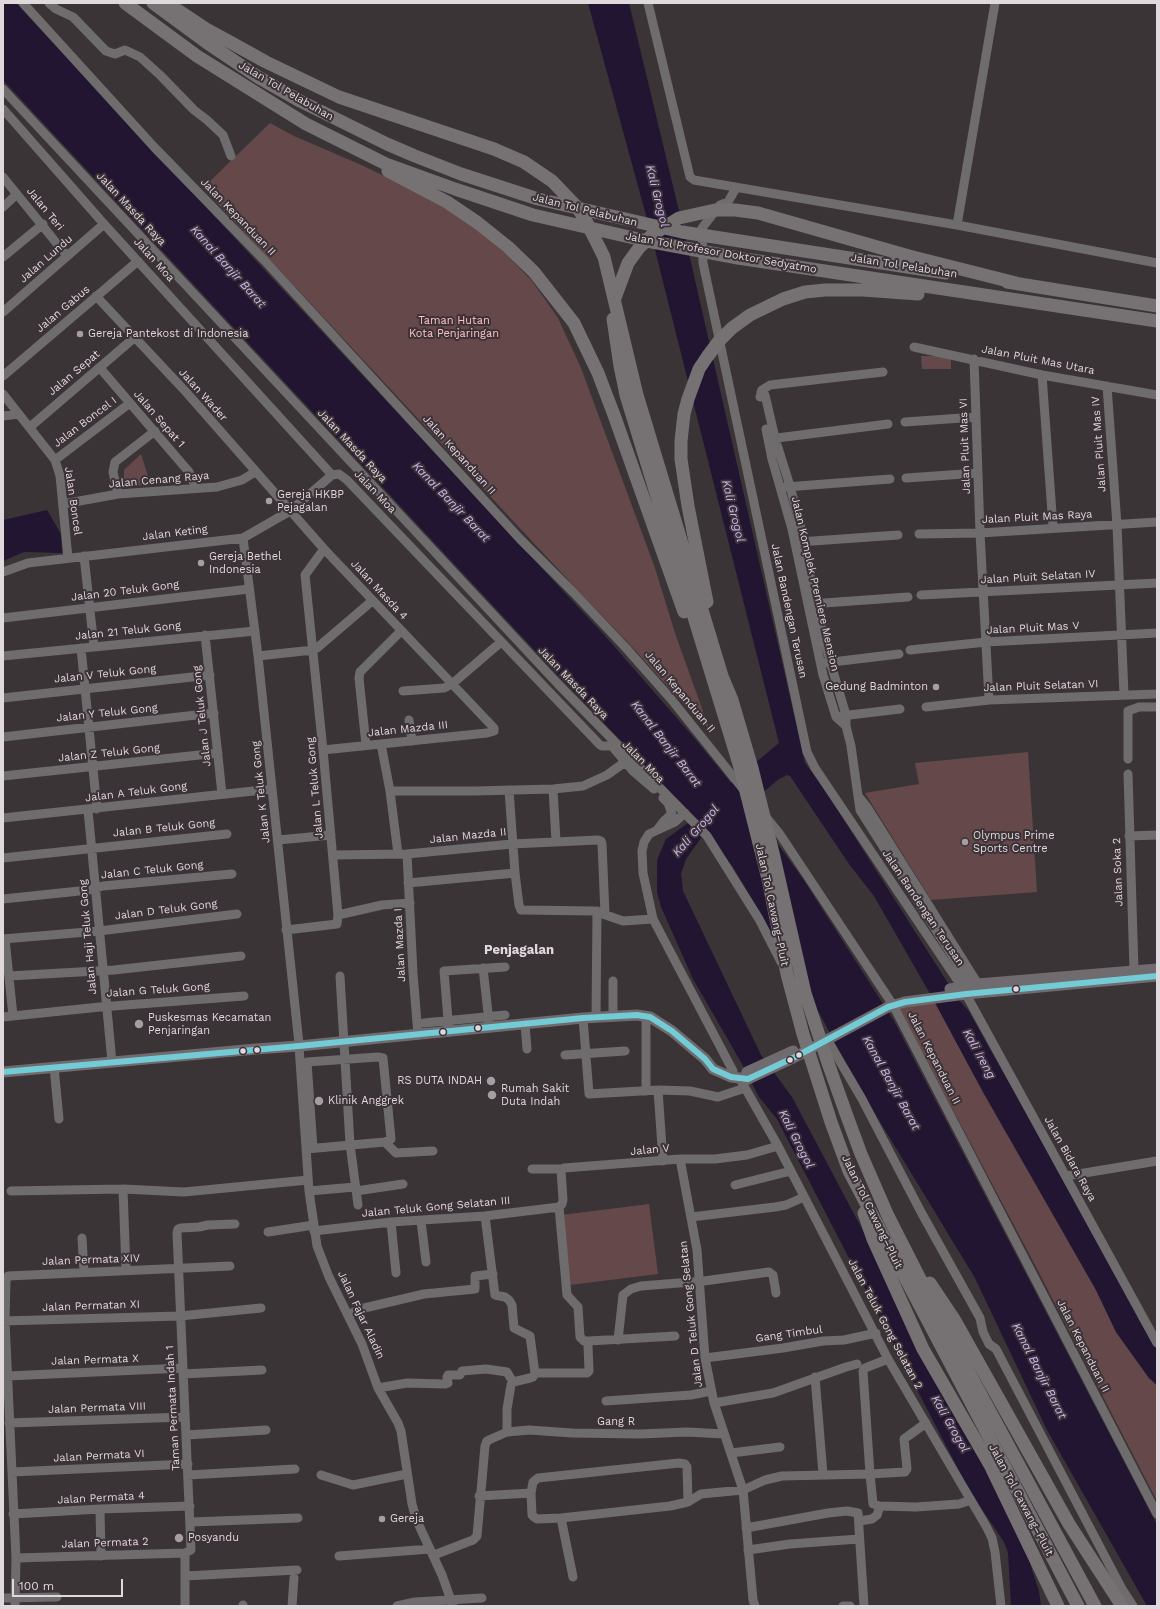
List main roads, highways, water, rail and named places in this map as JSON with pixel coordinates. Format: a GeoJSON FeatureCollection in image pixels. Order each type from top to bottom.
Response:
{"type":"FeatureCollection","features":[{"type":"Feature","properties":{"kind":"highway","name":"Jalan Tol Profesor Doktor Sedyatmo"},"geometry":{"type":"LineString","coordinates":[[126,3],[197,56],[306,124],[386,164],[455,189],[533,215],[625,236],[738,258],[988,296]]}},
{"type":"Feature","properties":{"kind":"highway","name":"Jalan Tol Pelabuhan"},"geometry":{"type":"LineString","coordinates":[[152,3],[206,42],[278,88],[350,127],[415,156],[461,174],[538,199],[682,232],[1156,306]]}},
{"type":"Feature","properties":{"kind":"highway"},"geometry":{"type":"LineString","coordinates":[[166,3],[206,29],[266,62],[320,88],[360,104],[487,146],[524,162],[552,181],[576,206],[595,236],[604,257],[626,343],[637,395],[722,676],[732,700]]}},
{"type":"Feature","properties":{"kind":"highway"},"geometry":{"type":"LineString","coordinates":[[366,155],[382,168],[447,202],[478,223],[508,247],[534,272],[574,323],[589,352],[612,408],[685,615],[691,629],[704,650]]}},
{"type":"Feature","properties":{"kind":"highway"},"geometry":{"type":"LineString","coordinates":[[704,650],[626,395],[615,338],[613,304],[628,263],[639,248],[652,235],[679,218],[715,210],[735,210],[758,213],[909,256],[1016,283]]}},
{"type":"Feature","properties":{"kind":"highway"},"geometry":{"type":"LineString","coordinates":[[732,700],[713,632],[691,520],[681,459],[684,414],[699,369],[719,341],[732,328],[763,308],[782,299],[805,292],[825,290],[863,290],[918,294],[988,296],[1157,322]]}},
{"type":"Feature","properties":{"kind":"highway","name":"Jalan Tol Cawang–Pluit"},"geometry":{"type":"LineString","coordinates":[[704,650],[739,764],[751,811],[794,1003],[831,1122],[849,1171],[1078,1606]]}},
{"type":"Feature","properties":{"kind":"highway","name":"Jalan Tol Cawang–Pluit"},"geometry":{"type":"LineString","coordinates":[[732,700],[766,821],[805,993],[834,1082],[860,1154],[888,1216],[945,1328],[1095,1606]]}},
{"type":"Feature","properties":{"kind":"highway"},"geometry":{"type":"LineString","coordinates":[[849,1171],[873,1239],[923,1349],[990,1465],[1058,1606]]}},
{"type":"Feature","properties":{"kind":"highway"},"geometry":{"type":"LineString","coordinates":[[904,1245],[954,1319],[1069,1524],[1122,1606]]}},
{"type":"Feature","properties":{"kind":"main road"},"geometry":{"type":"LineString","coordinates":[[3,1072],[449,1032],[489,1022],[525,1024],[583,1018],[637,1015],[650,1017],[672,1031],[705,1059],[740,1077],[771,1066],[902,996],[929,995],[1134,974],[1157,968]]}},
{"type":"Feature","properties":{"kind":"main road"},"geometry":{"type":"LineString","coordinates":[[1134,974],[1157,976]]}},
{"type":"Feature","properties":{"kind":"water"},"geometry":{"type":"Polygon","coordinates":[[[3,3],[16,3],[606,637],[696,740],[731,783],[779,743],[650,230],[588,3],[629,3],[685,236],[805,763],[821,784],[958,999],[968,1010],[1157,1346],[1157,1385],[1149,1378],[1116,1332],[1096,1290],[983,1092],[933,999],[874,896],[849,864],[790,776],[787,775],[779,779],[749,804],[803,879],[894,1021],[1157,1525],[1157,1606],[1147,1606],[1047,1430],[975,1278],[854,1079],[822,1018],[733,867],[706,831],[686,859],[681,874],[683,891],[761,1055],[792,1097],[993,1476],[1025,1548],[1039,1591],[1041,1606],[1011,1606],[1008,1553],[1004,1542],[969,1490],[777,1119],[759,1097],[742,1064],[693,979],[661,907],[657,892],[657,860],[666,839],[695,818],[554,671],[3,80],[3,3]]]}},
{"type":"Feature","properties":{"kind":"water"},"geometry":{"type":"Polygon","coordinates":[[[47,510],[61,534],[62,553],[24,552],[3,561],[3,520],[47,510]]]}},
{"type":"Feature","properties":{"kind":"place","name":"Gereja Pantekost di Indonesia"},"geometry":{"type":"Point","coordinates":[80,334]}},
{"type":"Feature","properties":{"kind":"place","name":"Gereja HKBP Pejagalan"},"geometry":{"type":"Point","coordinates":[269,501]}},
{"type":"Feature","properties":{"kind":"place","name":"Gereja Bethel Indonesia"},"geometry":{"type":"Point","coordinates":[201,563]}},
{"type":"Feature","properties":{"kind":"place","name":"Gedung Badminton"},"geometry":{"type":"Point","coordinates":[936,687]}},
{"type":"Feature","properties":{"kind":"place","name":"Olympus Prime Sports Centre"},"geometry":{"type":"Point","coordinates":[965,842]}},
{"type":"Feature","properties":{"kind":"place","name":"Puskesmas Kecamatan Penjaringan"},"geometry":{"type":"Point","coordinates":[139,1024]}},
{"type":"Feature","properties":{"kind":"place","name":"RS DUTA INDAH"},"geometry":{"type":"Point","coordinates":[491,1081]}},
{"type":"Feature","properties":{"kind":"place","name":"Rumah Sakit Duta Indah"},"geometry":{"type":"Point","coordinates":[492,1095]}},
{"type":"Feature","properties":{"kind":"place","name":"Klinik Anggrek"},"geometry":{"type":"Point","coordinates":[319,1101]}},
{"type":"Feature","properties":{"kind":"place","name":"Gereja"},"geometry":{"type":"Point","coordinates":[382,1519]}},
{"type":"Feature","properties":{"kind":"place","name":"Posyandu"},"geometry":{"type":"Point","coordinates":[179,1538]}},
{"type":"Feature","properties":{"kind":"district","name":"Penjagalan"},"geometry":{"type":"Point","coordinates":[519,950]}},
{"type":"Feature","properties":{"kind":"water label","name":"Kali Grogol"},"geometry":{"type":"Point","coordinates":[657,196]}},
{"type":"Feature","properties":{"kind":"water label","name":"Kanal Banjir Barat"},"geometry":{"type":"Point","coordinates":[228,267]}},
{"type":"Feature","properties":{"kind":"water label","name":"Kanal Banjir Barat"},"geometry":{"type":"Point","coordinates":[451,502]}},
{"type":"Feature","properties":{"kind":"water label","name":"Kali Grogol"},"geometry":{"type":"Point","coordinates":[733,511]}},
{"type":"Feature","properties":{"kind":"water label","name":"Kanal Banjir Barat"},"geometry":{"type":"Point","coordinates":[666,744]}},
{"type":"Feature","properties":{"kind":"water label","name":"Kali Grogol"},"geometry":{"type":"Point","coordinates":[696,831]}},
{"type":"Feature","properties":{"kind":"water label","name":"Kali Ireng"},"geometry":{"type":"Point","coordinates":[979,1054]}},
{"type":"Feature","properties":{"kind":"water label","name":"Kanal Banjir Barat"},"geometry":{"type":"Point","coordinates":[891,1083]}},
{"type":"Feature","properties":{"kind":"water label","name":"Kali Grogol"},"geometry":{"type":"Point","coordinates":[796,1139]}},
{"type":"Feature","properties":{"kind":"water label","name":"Kanal Banjir Barat"},"geometry":{"type":"Point","coordinates":[1039,1371]}},
{"type":"Feature","properties":{"kind":"water label","name":"Kali Grogol"},"geometry":{"type":"Point","coordinates":[950,1424]}},
{"type":"Feature","properties":{"kind":"park label","name":"Taman Hutan Kota Penjaringan"},"geometry":{"type":"Point","coordinates":[454,327]}}]}
